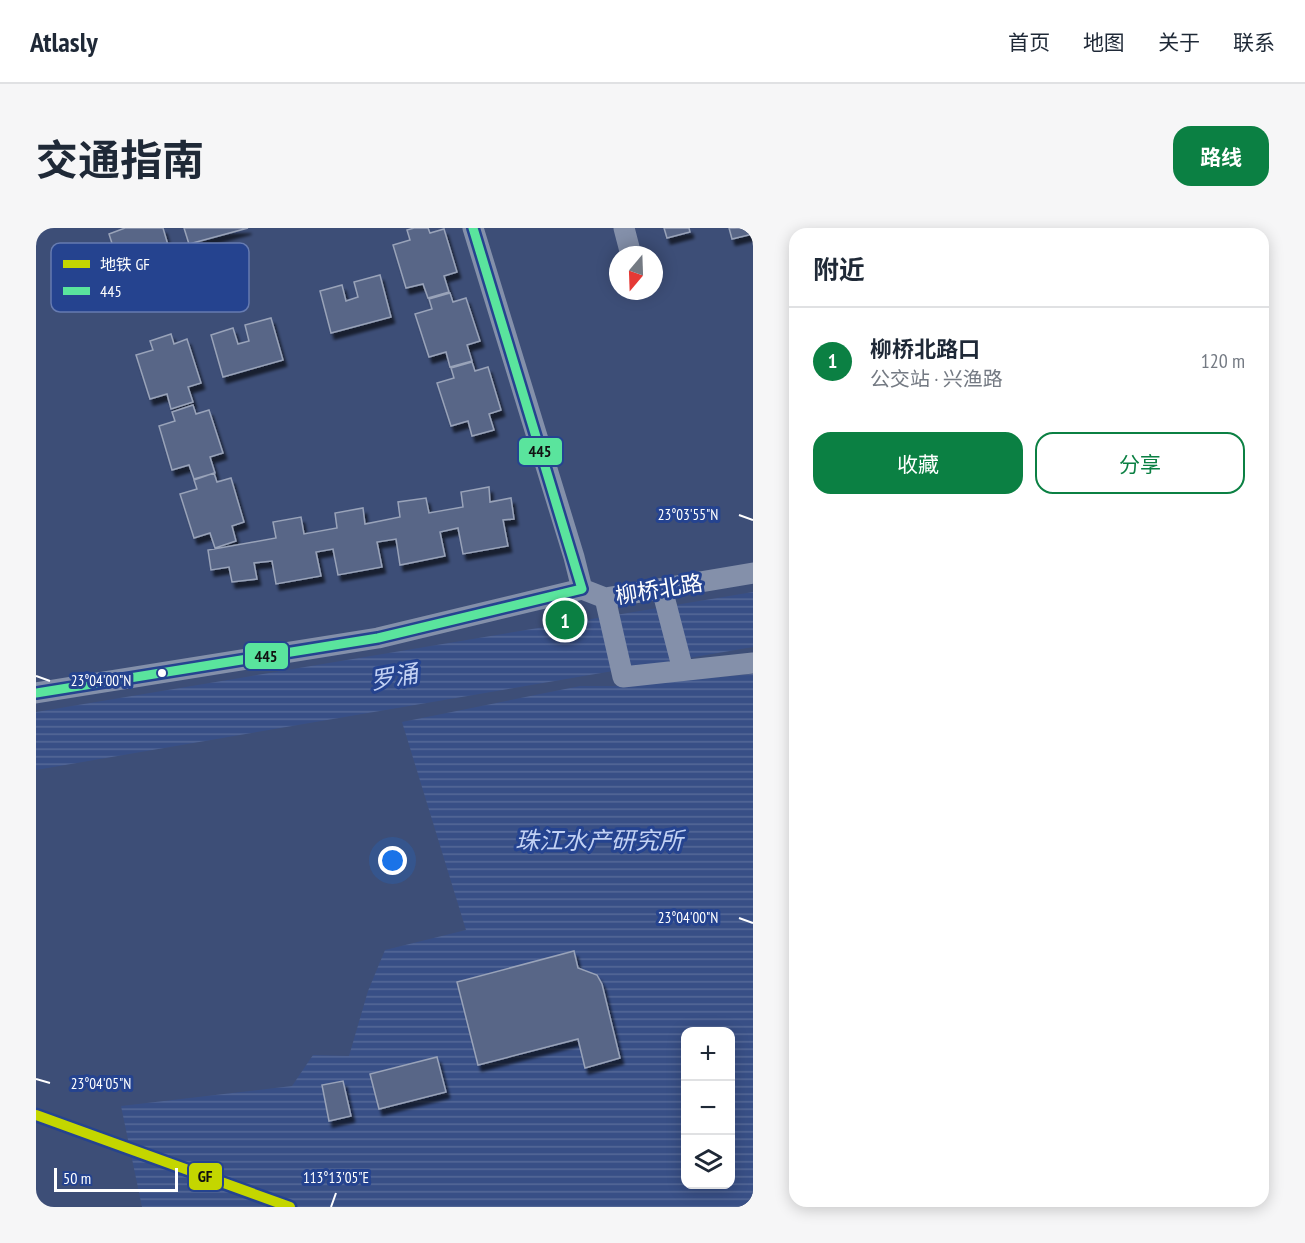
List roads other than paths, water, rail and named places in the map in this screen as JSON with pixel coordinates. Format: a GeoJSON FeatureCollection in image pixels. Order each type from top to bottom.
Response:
{"type":"FeatureCollection","features":[{"type":"Feature","properties":{"kind":"street"},"geometry":{"type":"LineString","coordinates":[[473,228],[582,589]]}},
{"type":"Feature","properties":{"kind":"street"},"geometry":{"type":"LineString","coordinates":[[624,228],[629,246]]}},
{"type":"Feature","properties":{"kind":"street","name":"柳桥北路"},"geometry":{"type":"LineString","coordinates":[[36,693],[378,638],[582,589],[605,598],[753,573]]}},
{"type":"Feature","properties":{"kind":"street"},"geometry":{"type":"LineString","coordinates":[[662,589],[683,670]]}},
{"type":"Feature","properties":{"kind":"street"},"geometry":{"type":"LineString","coordinates":[[605,598],[623,677],[753,663]]}},
{"type":"Feature","properties":{"kind":"water","name":"罗涌"},"geometry":{"type":"Polygon","coordinates":[[[753,592],[753,647],[36,770],[36,712],[753,592]]]}},
{"type":"Feature","properties":{"kind":"water","name":"珠江水产研究所"},"geometry":{"type":"Polygon","coordinates":[[[753,674],[753,1207],[142,1207],[121,1106],[292,1086],[313,1055],[349,1056],[368,991],[385,950],[466,930],[402,722],[580,686],[621,686],[753,674]]]}},
{"type":"Feature","properties":{"kind":"metro line","name":"GF"},"geometry":{"type":"LineString","coordinates":[[36,1115],[290,1207]]}},
{"type":"Feature","properties":{"kind":"place","name":"柳桥北路口"},"geometry":{"type":"Point","coordinates":[565,620]}}]}
